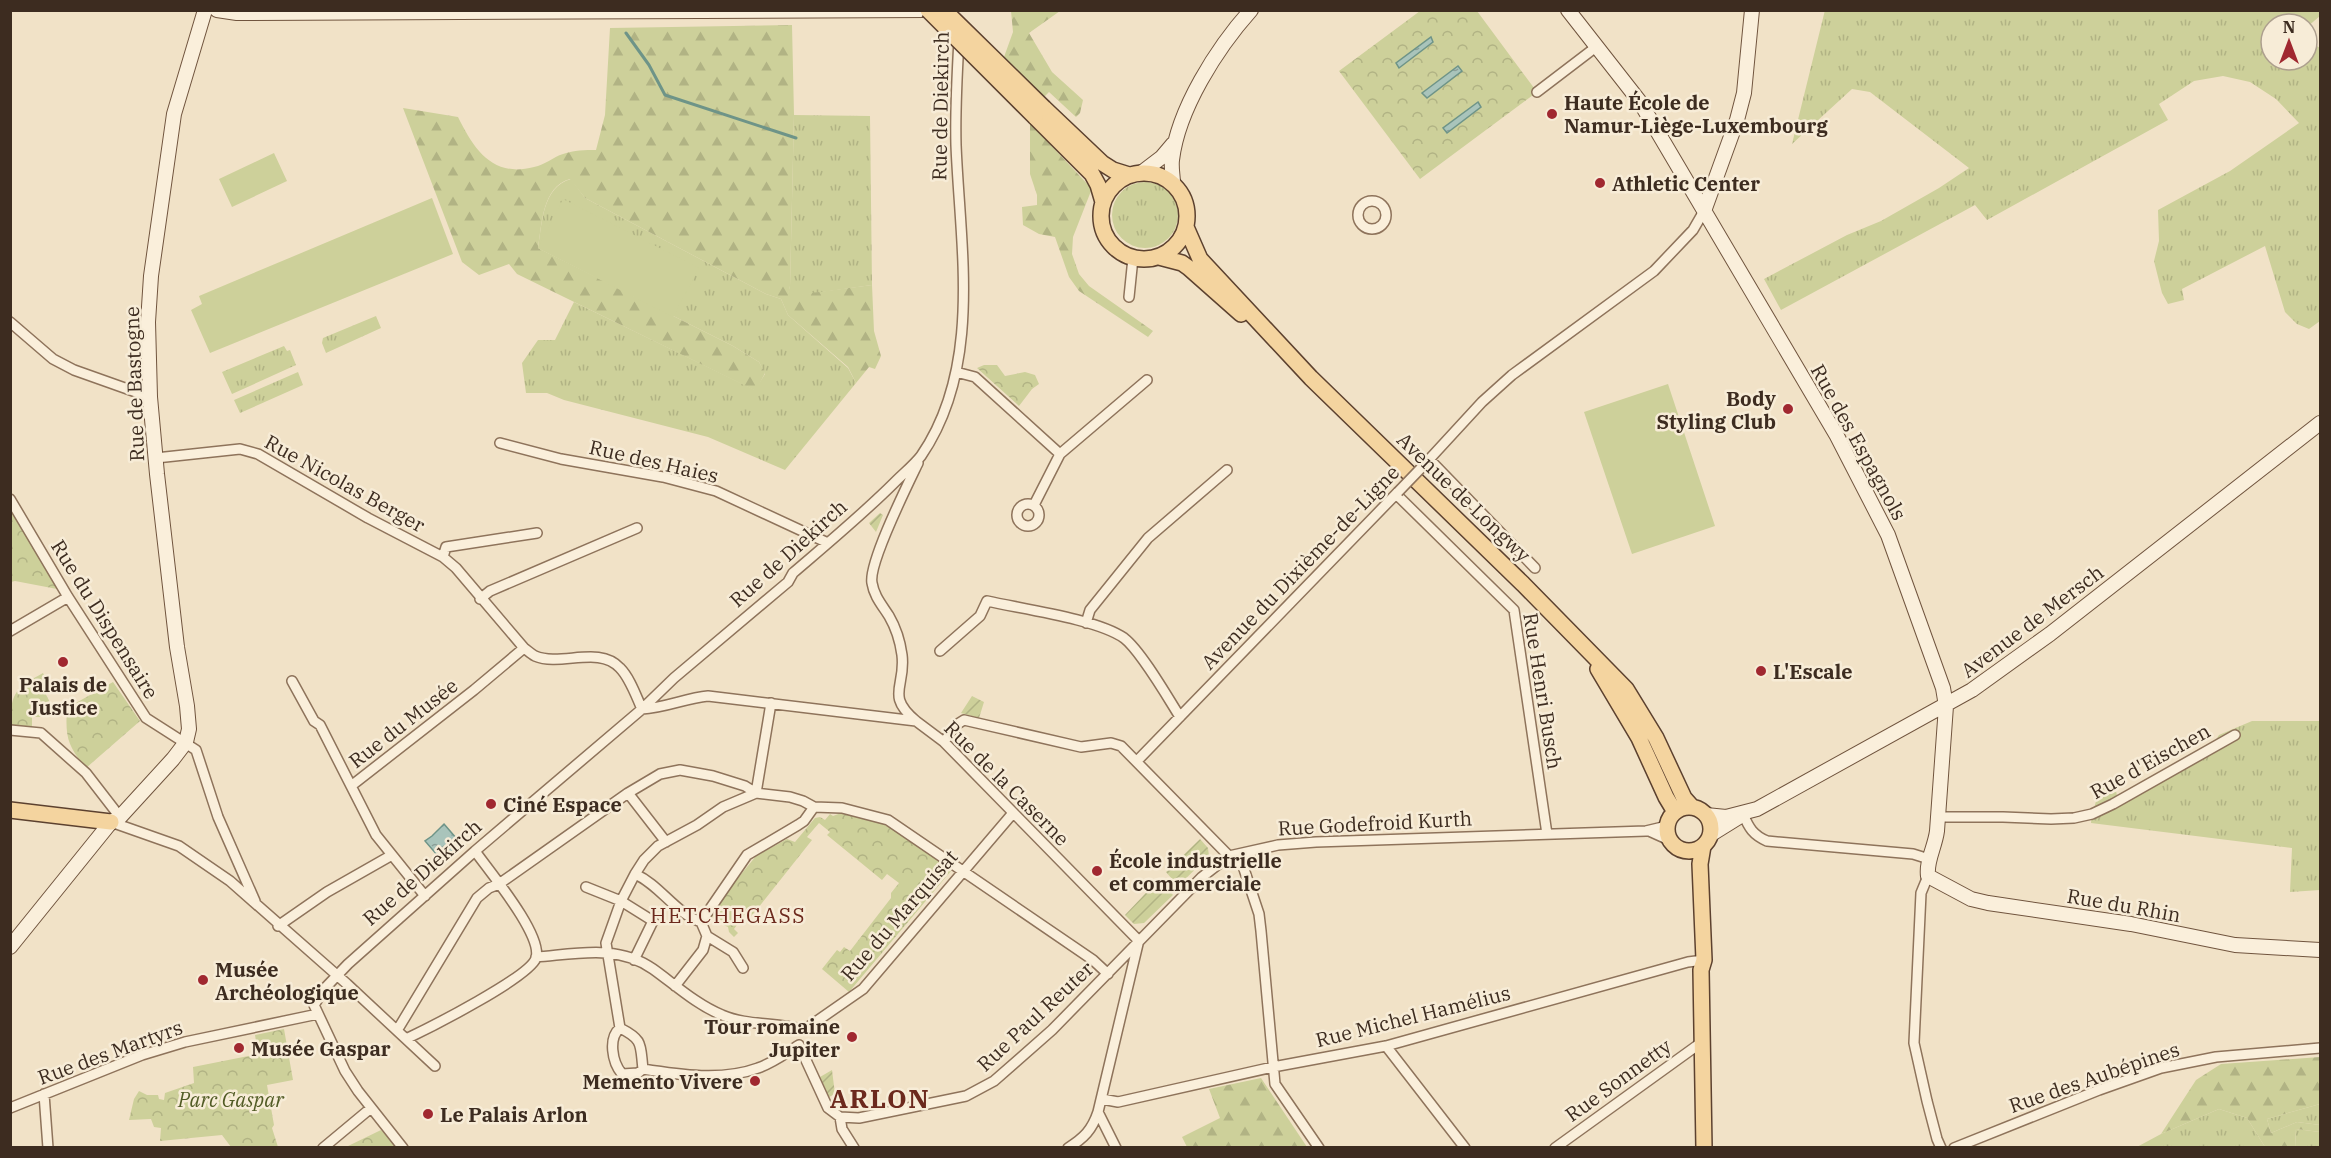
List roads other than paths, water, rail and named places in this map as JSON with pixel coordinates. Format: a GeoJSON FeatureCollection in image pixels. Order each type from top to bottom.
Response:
{"type":"FeatureCollection","features":[{"type":"Feature","properties":{"kind":"main road"},"geometry":{"type":"LineString","coordinates":[[944,10],[1040,113],[1092,174],[1103,202]]}},
{"type":"Feature","properties":{"kind":"main road"},"geometry":{"type":"LineString","coordinates":[[927,11],[1040,113],[1102,163],[1113,170],[1135,174],[1152,173],[1173,183],[1186,203],[1188,215],[1186,227],[1181,240],[1159,257],[1133,258],[1120,252],[1103,230],[1101,216],[1103,202],[1109,191],[1118,182],[1135,174]]}},
{"type":"Feature","properties":{"kind":"main road"},"geometry":{"type":"LineString","coordinates":[[1186,227],[1200,260],[1311,378]]}},
{"type":"Feature","properties":{"kind":"main road"},"geometry":{"type":"LineString","coordinates":[[1159,257],[1182,263],[1189,268],[1311,378]]}},
{"type":"Feature","properties":{"kind":"main road","name":"Avenue de Longwy"},"geometry":{"type":"LineString","coordinates":[[1311,378],[1523,584],[1626,688],[1656,738],[1684,798],[1699,811]]}},
{"type":"Feature","properties":{"kind":"main road","name":"Avenue de Longwy"},"geometry":{"type":"LineString","coordinates":[[1586,648],[1639,738],[1665,797],[1675,812]]}},
{"type":"Feature","properties":{"kind":"main road"},"geometry":{"type":"LineString","coordinates":[[1700,963],[1692,876],[1672,838],[1675,812],[1680,808],[1699,811],[1711,828],[1700,864],[1704,1148]]}},
{"type":"Feature","properties":{"kind":"main road"},"geometry":{"type":"LineString","coordinates":[[10,810],[116,820]]}},
{"type":"Feature","properties":{"kind":"main road"},"geometry":{"type":"LineString","coordinates":[[1672,838],[1692,851],[1706,841]]}},
{"type":"Feature","properties":{"kind":"street","name":"Rue de Bastogne"},"geometry":{"type":"LineString","coordinates":[[186,742],[189,729],[187,706],[177,652],[150,397],[148,322],[150,288],[174,114],[205,10]]}},
{"type":"Feature","properties":{"kind":"street"},"geometry":{"type":"LineString","coordinates":[[217,10],[237,13],[927,11],[960,32]]}},
{"type":"Feature","properties":{"kind":"street","name":"Rue de Diekirch"},"geometry":{"type":"LineString","coordinates":[[336,975],[475,851],[788,582],[794,573],[920,458],[935,432],[948,401],[960,352],[963,288],[956,143],[956,87],[961,10]]}},
{"type":"Feature","properties":{"kind":"street"},"geometry":{"type":"LineString","coordinates":[[1173,183],[1171,162],[1186,113],[1222,46],[1251,10]]}},
{"type":"Feature","properties":{"kind":"street","name":"Rue des Espagnols"},"geometry":{"type":"LineString","coordinates":[[1568,10],[1640,102],[1837,436],[1888,535],[1943,688],[1946,706],[1935,846],[1929,859],[1928,876]]}},
{"type":"Feature","properties":{"kind":"street"},"geometry":{"type":"LineString","coordinates":[[1704,211],[1737,120],[1744,93],[1752,10]]}},
{"type":"Feature","properties":{"kind":"street"},"geometry":{"type":"LineString","coordinates":[[1537,92],[1596,47]]}},
{"type":"Feature","properties":{"kind":"street"},"geometry":{"type":"LineString","coordinates":[[1135,174],[1162,158],[1176,140]]}},
{"type":"Feature","properties":{"kind":"street","name":"Avenue du Dixième-de-Ligne"},"geometry":{"type":"LineString","coordinates":[[1137,761],[1482,402],[1512,375],[1654,271],[1693,230],[1704,211]]}},
{"type":"Feature","properties":{"kind":"street"},"geometry":{"type":"LineString","coordinates":[[1129,297],[1133,258]]}},
{"type":"Feature","properties":{"kind":"street"},"geometry":{"type":"LineString","coordinates":[[10,322],[53,360],[74,370],[150,397]]}},
{"type":"Feature","properties":{"kind":"street"},"geometry":{"type":"LineString","coordinates":[[956,372],[975,377],[1060,454]]}},
{"type":"Feature","properties":{"kind":"street"},"geometry":{"type":"LineString","coordinates":[[1034,505],[1060,454],[1147,380]]}},
{"type":"Feature","properties":{"kind":"street","name":"Avenue de Mersch"},"geometry":{"type":"LineString","coordinates":[[1699,811],[1726,817],[1757,809],[1946,706],[2050,634],[2320,423]]}},
{"type":"Feature","properties":{"kind":"street","name":"Rue des Haies"},"geometry":{"type":"LineString","coordinates":[[500,443],[561,459],[663,477],[716,491],[828,543]]}},
{"type":"Feature","properties":{"kind":"street","name":"Rue Nicolas Berger"},"geometry":{"type":"LineString","coordinates":[[156,458],[251,450],[368,518],[443,557],[456,568],[524,648],[535,656],[550,659],[599,658],[613,661],[622,669],[642,709]]}},
{"type":"Feature","properties":{"kind":"street"},"geometry":{"type":"LineString","coordinates":[[916,722],[901,708],[899,700],[903,659],[900,640],[889,616],[876,597],[871,580],[877,558],[920,458]]}},
{"type":"Feature","properties":{"kind":"street"},"geometry":{"type":"LineString","coordinates":[[1426,462],[1535,568]]}},
{"type":"Feature","properties":{"kind":"street"},"geometry":{"type":"LineString","coordinates":[[1086,623],[1090,610],[1148,538],[1227,470]]}},
{"type":"Feature","properties":{"kind":"street"},"geometry":{"type":"LineString","coordinates":[[884,493],[899,505]]}},
{"type":"Feature","properties":{"kind":"street","name":"Rue Henri Busch"},"geometry":{"type":"LineString","coordinates":[[1397,493],[1514,610],[1547,834]]}},
{"type":"Feature","properties":{"kind":"street","name":"Rue du Dispensaire"},"geometry":{"type":"LineString","coordinates":[[10,499],[68,597],[146,718],[186,742]]}},
{"type":"Feature","properties":{"kind":"street"},"geometry":{"type":"LineString","coordinates":[[480,599],[490,591],[638,528]]}},
{"type":"Feature","properties":{"kind":"street"},"geometry":{"type":"LineString","coordinates":[[443,557],[446,547],[537,533]]}},
{"type":"Feature","properties":{"kind":"street"},"geometry":{"type":"LineString","coordinates":[[10,631],[68,597]]}},
{"type":"Feature","properties":{"kind":"street"},"geometry":{"type":"LineString","coordinates":[[940,651],[980,616],[987,601],[1107,628],[1126,639],[1180,717]]}},
{"type":"Feature","properties":{"kind":"street","name":"Rue du Musée"},"geometry":{"type":"LineString","coordinates":[[425,896],[376,835],[358,804],[351,786],[524,648]]}},
{"type":"Feature","properties":{"kind":"street"},"geometry":{"type":"LineString","coordinates":[[292,681],[314,722],[320,725],[351,786]]}},
{"type":"Feature","properties":{"kind":"street","name":"Rue de la Caserne"},"geometry":{"type":"LineString","coordinates":[[642,709],[658,708],[695,697],[708,696],[916,722],[944,742],[1139,941]]}},
{"type":"Feature","properties":{"kind":"street"},"geometry":{"type":"LineString","coordinates":[[756,793],[771,703]]}},
{"type":"Feature","properties":{"kind":"street"},"geometry":{"type":"LineString","coordinates":[[944,742],[956,724],[964,720],[1081,747],[1112,743],[1121,746],[1229,856],[1243,866],[1259,915],[1275,1084],[1319,1148]]}},
{"type":"Feature","properties":{"kind":"street"},"geometry":{"type":"LineString","coordinates":[[10,730],[41,733],[86,773],[105,798],[116,820],[179,846],[255,901],[278,926],[398,1029],[435,1066]]}},
{"type":"Feature","properties":{"kind":"street","name":"Rue d'Eischen"},"geometry":{"type":"LineString","coordinates":[[1938,817],[2051,819],[2092,814],[2235,735]]}},
{"type":"Feature","properties":{"kind":"street"},"geometry":{"type":"LineString","coordinates":[[10,946],[116,820],[160,774],[186,742],[194,748],[199,757],[218,817],[255,901]]}},
{"type":"Feature","properties":{"kind":"street"},"geometry":{"type":"LineString","coordinates":[[398,1029],[477,898],[628,793],[660,774],[680,770],[713,776],[745,786],[756,793],[790,797],[814,807],[842,808],[888,820],[1093,960],[1108,974]]}},
{"type":"Feature","properties":{"kind":"street"},"geometry":{"type":"LineString","coordinates":[[628,793],[666,842]]}},
{"type":"Feature","properties":{"kind":"street"},"geometry":{"type":"LineString","coordinates":[[620,1028],[606,943],[621,901],[635,874],[648,856],[666,842],[723,807],[756,793]]}},
{"type":"Feature","properties":{"kind":"street"},"geometry":{"type":"LineString","coordinates":[[701,922],[747,855],[804,821],[814,807]]}},
{"type":"Feature","properties":{"kind":"street","name":"Rue du Marquisat"},"geometry":{"type":"LineString","coordinates":[[804,1030],[862,989],[1013,813]]}},
{"type":"Feature","properties":{"kind":"street"},"geometry":{"type":"LineString","coordinates":[[1743,814],[1756,837],[1767,841],[1913,854],[1929,859]]}},
{"type":"Feature","properties":{"kind":"street","name":"Avenue de Mersch"},"geometry":{"type":"LineString","coordinates":[[1706,841],[1743,814]]}},
{"type":"Feature","properties":{"kind":"street","name":"Rue Godefroid Kurth"},"geometry":{"type":"LineString","coordinates":[[1139,941],[1202,878],[1229,856],[1278,845],[1649,831],[1672,838]]}},
{"type":"Feature","properties":{"kind":"street"},"geometry":{"type":"LineString","coordinates":[[408,1038],[441,1023],[521,974],[530,967],[536,957],[535,942],[527,925],[475,851]]}},
{"type":"Feature","properties":{"kind":"street"},"geometry":{"type":"LineString","coordinates":[[278,926],[319,897],[392,855]]}},
{"type":"Feature","properties":{"kind":"street"},"geometry":{"type":"LineString","coordinates":[[635,874],[648,879],[686,915],[701,922],[707,936],[733,952],[743,968]]}},
{"type":"Feature","properties":{"kind":"street"},"geometry":{"type":"LineString","coordinates":[[1928,876],[1921,893],[1914,1043],[1926,1101],[1941,1148]]}},
{"type":"Feature","properties":{"kind":"street","name":"Rue du Rhin"},"geometry":{"type":"LineString","coordinates":[[1928,876],[1971,899],[1988,903],[2131,924],[2235,945],[2320,950]]}},
{"type":"Feature","properties":{"kind":"street"},"geometry":{"type":"LineString","coordinates":[[586,887],[621,901],[653,921],[634,960]]}},
{"type":"Feature","properties":{"kind":"street"},"geometry":{"type":"LineString","coordinates":[[675,986],[703,950],[707,936]]}},
{"type":"Feature","properties":{"kind":"street"},"geometry":{"type":"LineString","coordinates":[[1068,1148],[1083,1139],[1092,1128],[1098,1112],[1139,941]]}},
{"type":"Feature","properties":{"kind":"street","name":"Rue Paul Reuter"},"geometry":{"type":"LineString","coordinates":[[840,1117],[859,1118],[951,1100],[987,1086],[1052,1030],[1139,941]]}},
{"type":"Feature","properties":{"kind":"street"},"geometry":{"type":"LineString","coordinates":[[536,957],[607,951],[650,967],[675,986],[723,1016],[804,1030],[799,1045],[761,1068],[740,1074],[698,1075],[643,1070],[638,1073],[622,1074],[616,1067],[612,1039],[620,1028]]}},
{"type":"Feature","properties":{"kind":"street","name":"Rue Michel Hamélius"},"geometry":{"type":"LineString","coordinates":[[1102,1099],[1118,1102],[1273,1067],[1386,1046],[1700,963]]}},
{"type":"Feature","properties":{"kind":"street"},"geometry":{"type":"LineString","coordinates":[[336,975],[315,1002],[318,1014],[345,1071],[403,1148]]}},
{"type":"Feature","properties":{"kind":"street","name":"Rue des Martyrs"},"geometry":{"type":"LineString","coordinates":[[10,1108],[142,1055],[184,1042],[318,1014]]}},
{"type":"Feature","properties":{"kind":"street"},"geometry":{"type":"LineString","coordinates":[[620,1028],[639,1040],[643,1070]]}},
{"type":"Feature","properties":{"kind":"street","name":"Rue Sonnetty"},"geometry":{"type":"LineString","coordinates":[[1555,1148],[1702,1042]]}},
{"type":"Feature","properties":{"kind":"street"},"geometry":{"type":"LineString","coordinates":[[799,1045],[828,1108],[840,1117],[842,1129],[854,1148]]}},
{"type":"Feature","properties":{"kind":"street"},"geometry":{"type":"LineString","coordinates":[[1386,1046],[1464,1148]]}},
{"type":"Feature","properties":{"kind":"street","name":"Rue des Aubépines"},"geometry":{"type":"LineString","coordinates":[[1954,1148],[2099,1090],[2161,1068],[2217,1057],[2320,1048]]}},
{"type":"Feature","properties":{"kind":"street"},"geometry":{"type":"LineString","coordinates":[[44,1094],[48,1148]]}},
{"type":"Feature","properties":{"kind":"street"},"geometry":{"type":"LineString","coordinates":[[323,1148],[371,1108]]}},
{"type":"Feature","properties":{"kind":"street"},"geometry":{"type":"LineString","coordinates":[[1098,1112],[1116,1148]]}},
{"type":"Feature","properties":{"kind":"water"},"geometry":{"type":"Polygon","coordinates":[[[1431,37],[1433,42],[1399,68],[1396,63],[1431,37]]]}},
{"type":"Feature","properties":{"kind":"water"},"geometry":{"type":"Polygon","coordinates":[[[1458,66],[1462,71],[1427,98],[1422,93],[1458,66]]]}},
{"type":"Feature","properties":{"kind":"water"},"geometry":{"type":"Polygon","coordinates":[[[1478,102],[1481,107],[1447,133],[1443,128],[1478,102]]]}},
{"type":"Feature","properties":{"kind":"water"},"geometry":{"type":"Polygon","coordinates":[[[444,824],[463,846],[444,863],[425,841],[444,824]]]}},
{"type":"Feature","properties":{"kind":"waterway"},"geometry":{"type":"LineString","coordinates":[[626,33],[649,65],[665,95],[796,138]]}},
{"type":"Feature","properties":{"kind":"place","name":"Haute École de Namur-Liège-Luxembourg"},"geometry":{"type":"Point","coordinates":[1552,114]}},
{"type":"Feature","properties":{"kind":"place","name":"Athletic Center"},"geometry":{"type":"Point","coordinates":[1600,183]}},
{"type":"Feature","properties":{"kind":"place","name":"Body Styling Club"},"geometry":{"type":"Point","coordinates":[1788,409]}},
{"type":"Feature","properties":{"kind":"place","name":"Palais de Justice"},"geometry":{"type":"Point","coordinates":[63,662]}},
{"type":"Feature","properties":{"kind":"place","name":"L'Escale"},"geometry":{"type":"Point","coordinates":[1761,671]}},
{"type":"Feature","properties":{"kind":"place","name":"Ciné Espace"},"geometry":{"type":"Point","coordinates":[491,804]}},
{"type":"Feature","properties":{"kind":"place","name":"École industrielle et commerciale"},"geometry":{"type":"Point","coordinates":[1097,871]}},
{"type":"Feature","properties":{"kind":"place","name":"Musée Archéologique"},"geometry":{"type":"Point","coordinates":[203,980]}},
{"type":"Feature","properties":{"kind":"place","name":"Tour romaine Jupiter"},"geometry":{"type":"Point","coordinates":[852,1037]}},
{"type":"Feature","properties":{"kind":"place","name":"Musée Gaspar"},"geometry":{"type":"Point","coordinates":[239,1048]}},
{"type":"Feature","properties":{"kind":"place","name":"Memento Vivere"},"geometry":{"type":"Point","coordinates":[755,1081]}},
{"type":"Feature","properties":{"kind":"place","name":"Le Palais Arlon"},"geometry":{"type":"Point","coordinates":[428,1114]}},
{"type":"Feature","properties":{"kind":"district","name":"HETCHEGASS"},"geometry":{"type":"Point","coordinates":[728,915]}},
{"type":"Feature","properties":{"kind":"district","name":"ARLON"},"geometry":{"type":"Point","coordinates":[880,1098]}},
{"type":"Feature","properties":{"kind":"park label","name":"Parc Gaspar"},"geometry":{"type":"Point","coordinates":[231,1099]}}]}
